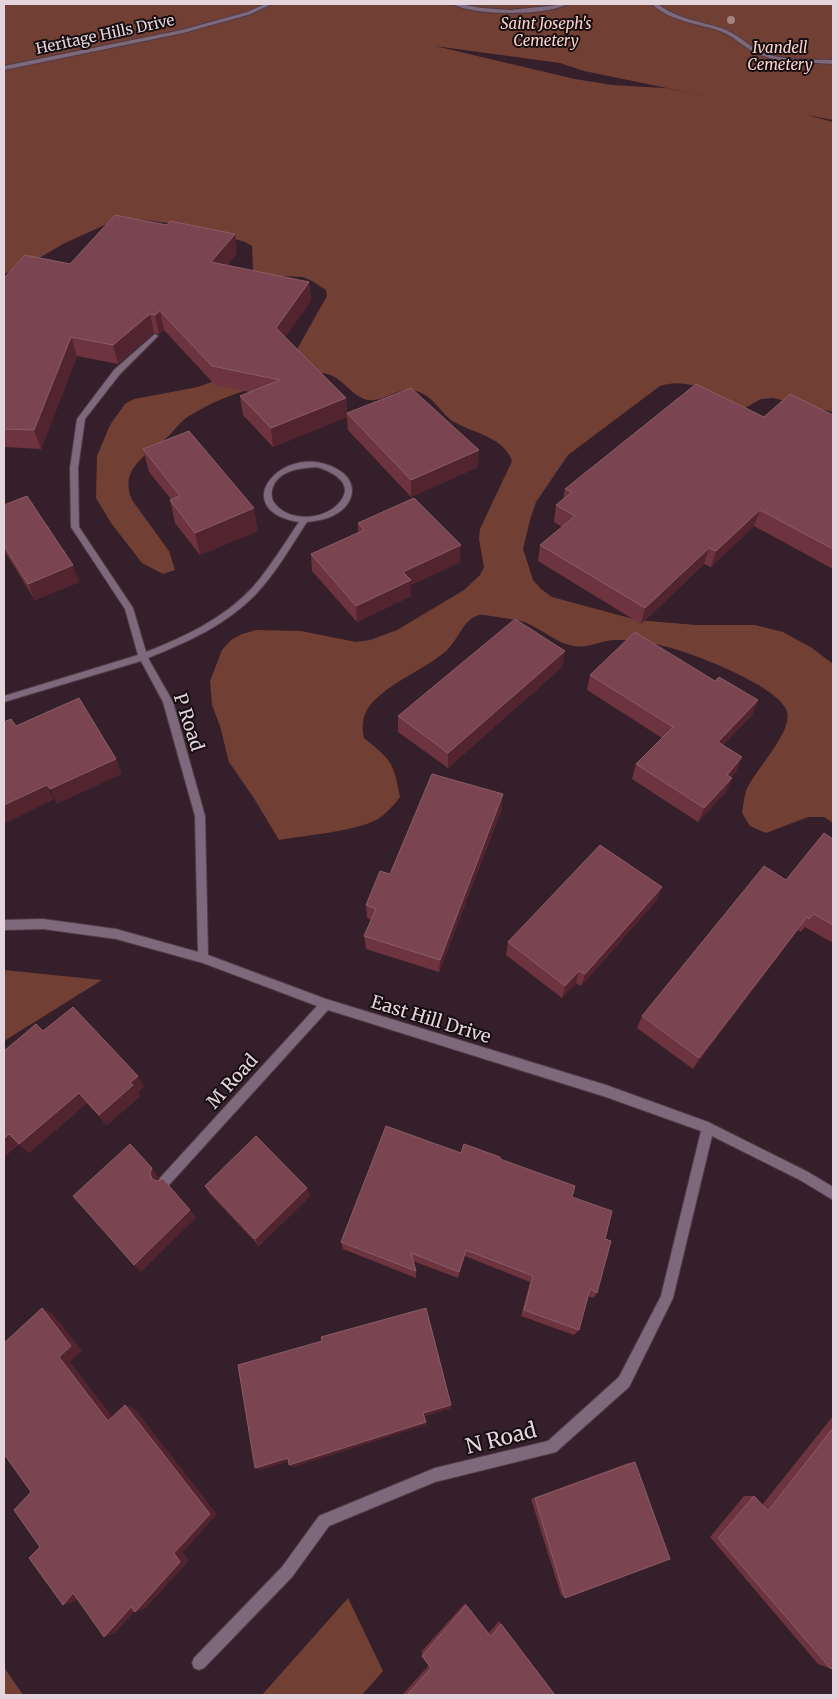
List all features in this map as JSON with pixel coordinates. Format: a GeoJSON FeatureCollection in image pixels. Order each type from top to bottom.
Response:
{"type":"FeatureCollection","features":[{"type":"Feature","properties":{"kind":"street","name":"Heritage Hills Drive"},"geometry":{"type":"LineString","coordinates":[[4,68],[183,31],[249,12],[269,4]]}},
{"type":"Feature","properties":{"kind":"street"},"geometry":{"type":"LineString","coordinates":[[455,4],[484,10],[518,11],[565,4]]}},
{"type":"Feature","properties":{"kind":"street"},"geometry":{"type":"LineString","coordinates":[[655,4],[664,13],[680,20],[730,34],[745,46],[764,55],[793,60],[833,62]]}},
{"type":"Feature","properties":{"kind":"street","name":"P Road"},"geometry":{"type":"LineString","coordinates":[[155,336],[117,372],[80,419],[74,468],[75,527],[129,608],[143,657],[168,702],[200,816],[203,958]]}},
{"type":"Feature","properties":{"kind":"street"},"geometry":{"type":"LineString","coordinates":[[4,699],[143,657],[204,629],[236,607],[253,592],[305,519],[325,516],[341,507],[347,498],[349,489],[346,480],[340,473],[317,464],[303,464],[285,470],[272,480],[268,489],[268,498],[272,506],[281,513],[305,519]]}},
{"type":"Feature","properties":{"kind":"street","name":"East Hill Drive"},"geometry":{"type":"LineString","coordinates":[[4,925],[43,924],[116,934],[203,958],[326,1004],[606,1091],[708,1128],[804,1176],[833,1194]]}},
{"type":"Feature","properties":{"kind":"street","name":"M Road"},"geometry":{"type":"LineString","coordinates":[[164,1182],[326,1004]]}},
{"type":"Feature","properties":{"kind":"street","name":"N Road"},"geometry":{"type":"LineString","coordinates":[[199,1663],[287,1572],[324,1521],[435,1475],[551,1447],[624,1382],[667,1298],[708,1128]]}},
{"type":"Feature","properties":{"kind":"green space"},"geometry":{"type":"Polygon","coordinates":[[[4,4],[833,4],[833,120],[807,115],[833,122],[833,412],[773,398],[761,399],[745,408],[693,385],[671,384],[660,386],[568,455],[536,502],[523,549],[533,580],[552,597],[637,620],[696,625],[755,625],[783,632],[812,648],[833,664],[833,823],[824,817],[808,817],[766,833],[750,826],[742,813],[746,791],[779,741],[787,720],[787,712],[781,702],[768,691],[751,681],[711,662],[675,649],[647,642],[612,640],[580,647],[561,642],[524,622],[479,615],[469,621],[446,651],[380,695],[372,703],[365,715],[363,724],[364,738],[386,757],[393,769],[400,797],[393,806],[378,819],[356,827],[279,840],[229,762],[220,726],[212,705],[210,681],[222,650],[231,640],[256,630],[301,631],[356,642],[370,640],[397,630],[464,590],[480,575],[484,567],[479,539],[480,529],[512,461],[502,446],[454,422],[428,397],[416,391],[402,391],[375,400],[369,400],[357,395],[333,376],[318,373],[240,392],[185,418],[167,437],[142,458],[131,472],[129,490],[132,500],[169,551],[175,570],[163,574],[142,563],[111,523],[96,498],[97,456],[110,425],[125,404],[134,399],[198,387],[296,351],[327,296],[326,290],[303,277],[259,275],[253,270],[252,246],[245,242],[191,226],[122,217],[4,274],[4,4]],[[435,46],[575,79],[612,85],[665,88],[701,95],[584,71],[560,63],[435,46]]]}},
{"type":"Feature","properties":{"kind":"green space"},"geometry":{"type":"Polygon","coordinates":[[[4,970],[102,980],[4,1041],[4,970]]]}},
{"type":"Feature","properties":{"kind":"green space"},"geometry":{"type":"Polygon","coordinates":[[[348,1598],[383,1671],[362,1695],[262,1695],[348,1598]]]}},
{"type":"Feature","properties":{"kind":"green space"},"geometry":{"type":"Polygon","coordinates":[[[4,1667],[23,1695],[4,1695],[4,1667]]]}},
{"type":"Feature","properties":{"kind":"building"},"geometry":{"type":"Polygon","coordinates":[[[115,215],[167,225],[170,221],[235,234],[211,262],[309,282],[276,328],[346,398],[271,428],[240,396],[280,380],[212,366],[160,311],[155,315],[150,314],[113,345],[71,337],[34,430],[4,429],[4,278],[25,255],[70,264],[115,215]]]}},
{"type":"Feature","properties":{"kind":"building"},"geometry":{"type":"Polygon","coordinates":[[[696,384],[764,417],[790,394],[833,415],[833,549],[760,510],[716,551],[709,548],[645,608],[540,545],[575,516],[556,505],[572,492],[565,489],[696,384]]]}},
{"type":"Feature","properties":{"kind":"building"},"geometry":{"type":"Polygon","coordinates":[[[411,388],[479,450],[411,480],[347,413],[411,388]]]}},
{"type":"Feature","properties":{"kind":"building"},"geometry":{"type":"Polygon","coordinates":[[[189,431],[254,508],[195,533],[170,500],[180,496],[143,449],[189,431]]]}},
{"type":"Feature","properties":{"kind":"building"},"geometry":{"type":"Polygon","coordinates":[[[27,496],[73,565],[28,584],[4,545],[4,505],[27,496]]]}},
{"type":"Feature","properties":{"kind":"building"},"geometry":{"type":"Polygon","coordinates":[[[414,498],[461,545],[403,572],[411,580],[356,606],[311,554],[364,530],[358,523],[414,498]]]}},
{"type":"Feature","properties":{"kind":"building"},"geometry":{"type":"Polygon","coordinates":[[[515,619],[565,651],[448,753],[398,716],[515,619]]]}},
{"type":"Feature","properties":{"kind":"building"},"geometry":{"type":"Polygon","coordinates":[[[635,632],[715,681],[719,677],[758,700],[718,742],[742,757],[727,775],[732,778],[704,808],[636,764],[673,727],[590,675],[635,632]]]}},
{"type":"Feature","properties":{"kind":"building"},"geometry":{"type":"Polygon","coordinates":[[[79,698],[116,759],[50,789],[47,785],[4,805],[4,722],[11,719],[16,726],[79,698]]]}},
{"type":"Feature","properties":{"kind":"building"},"geometry":{"type":"Polygon","coordinates":[[[432,774],[503,794],[440,960],[364,936],[376,909],[366,905],[380,871],[390,874],[432,774]]]}},
{"type":"Feature","properties":{"kind":"building"},"geometry":{"type":"Polygon","coordinates":[[[824,833],[833,839],[833,925],[814,914],[809,919],[807,917],[699,1058],[642,1016],[764,866],[786,880],[824,833]]]}},
{"type":"Feature","properties":{"kind":"building"},"geometry":{"type":"Polygon","coordinates":[[[600,845],[662,887],[585,974],[579,971],[565,986],[508,942],[600,845]]]}},
{"type":"Feature","properties":{"kind":"building"},"geometry":{"type":"Polygon","coordinates":[[[73,1007],[138,1076],[130,1083],[133,1085],[99,1115],[79,1093],[19,1144],[9,1134],[4,1139],[4,1051],[36,1024],[43,1031],[73,1007]]]}},
{"type":"Feature","properties":{"kind":"building"},"geometry":{"type":"Polygon","coordinates":[[[386,1126],[461,1153],[464,1144],[500,1157],[500,1159],[575,1186],[572,1197],[612,1211],[605,1239],[611,1241],[597,1293],[590,1289],[579,1330],[524,1310],[533,1276],[466,1250],[459,1272],[411,1253],[416,1271],[341,1242],[386,1126]]]}},
{"type":"Feature","properties":{"kind":"building"},"geometry":{"type":"Polygon","coordinates":[[[256,1136],[307,1188],[255,1239],[205,1186],[256,1136]]]}},
{"type":"Feature","properties":{"kind":"building"},"geometry":{"type":"Polygon","coordinates":[[[130,1144],[152,1168],[150,1173],[152,1179],[157,1181],[163,1179],[190,1210],[134,1265],[73,1196],[130,1144]]]}},
{"type":"Feature","properties":{"kind":"building"},"geometry":{"type":"Polygon","coordinates":[[[42,1308],[71,1346],[59,1357],[108,1421],[125,1405],[210,1514],[174,1553],[180,1562],[135,1612],[131,1607],[104,1637],[73,1593],[63,1605],[29,1558],[40,1547],[14,1510],[31,1492],[4,1454],[4,1343],[42,1308]]]}},
{"type":"Feature","properties":{"kind":"building"},"geometry":{"type":"Polygon","coordinates":[[[426,1308],[451,1405],[423,1413],[426,1422],[289,1465],[288,1458],[255,1468],[238,1365],[322,1341],[321,1337],[426,1308]]]}},
{"type":"Feature","properties":{"kind":"building"},"geometry":{"type":"Polygon","coordinates":[[[833,1428],[833,1666],[831,1669],[718,1538],[754,1496],[768,1511],[833,1428]]]}},
{"type":"Feature","properties":{"kind":"building"},"geometry":{"type":"Polygon","coordinates":[[[635,1462],[670,1559],[565,1598],[535,1498],[635,1462]]]}},
{"type":"Feature","properties":{"kind":"building"},"geometry":{"type":"Polygon","coordinates":[[[466,1605],[491,1637],[501,1624],[555,1695],[407,1695],[431,1668],[422,1656],[466,1605]]]}},
{"type":"Feature","properties":{"kind":"park label","name":"Saint Joseph's Cemetery"},"geometry":{"type":"Point","coordinates":[546,32]}},
{"type":"Feature","properties":{"kind":"park label","name":"Ivandell Cemetery"},"geometry":{"type":"Point","coordinates":[780,56]}}]}
